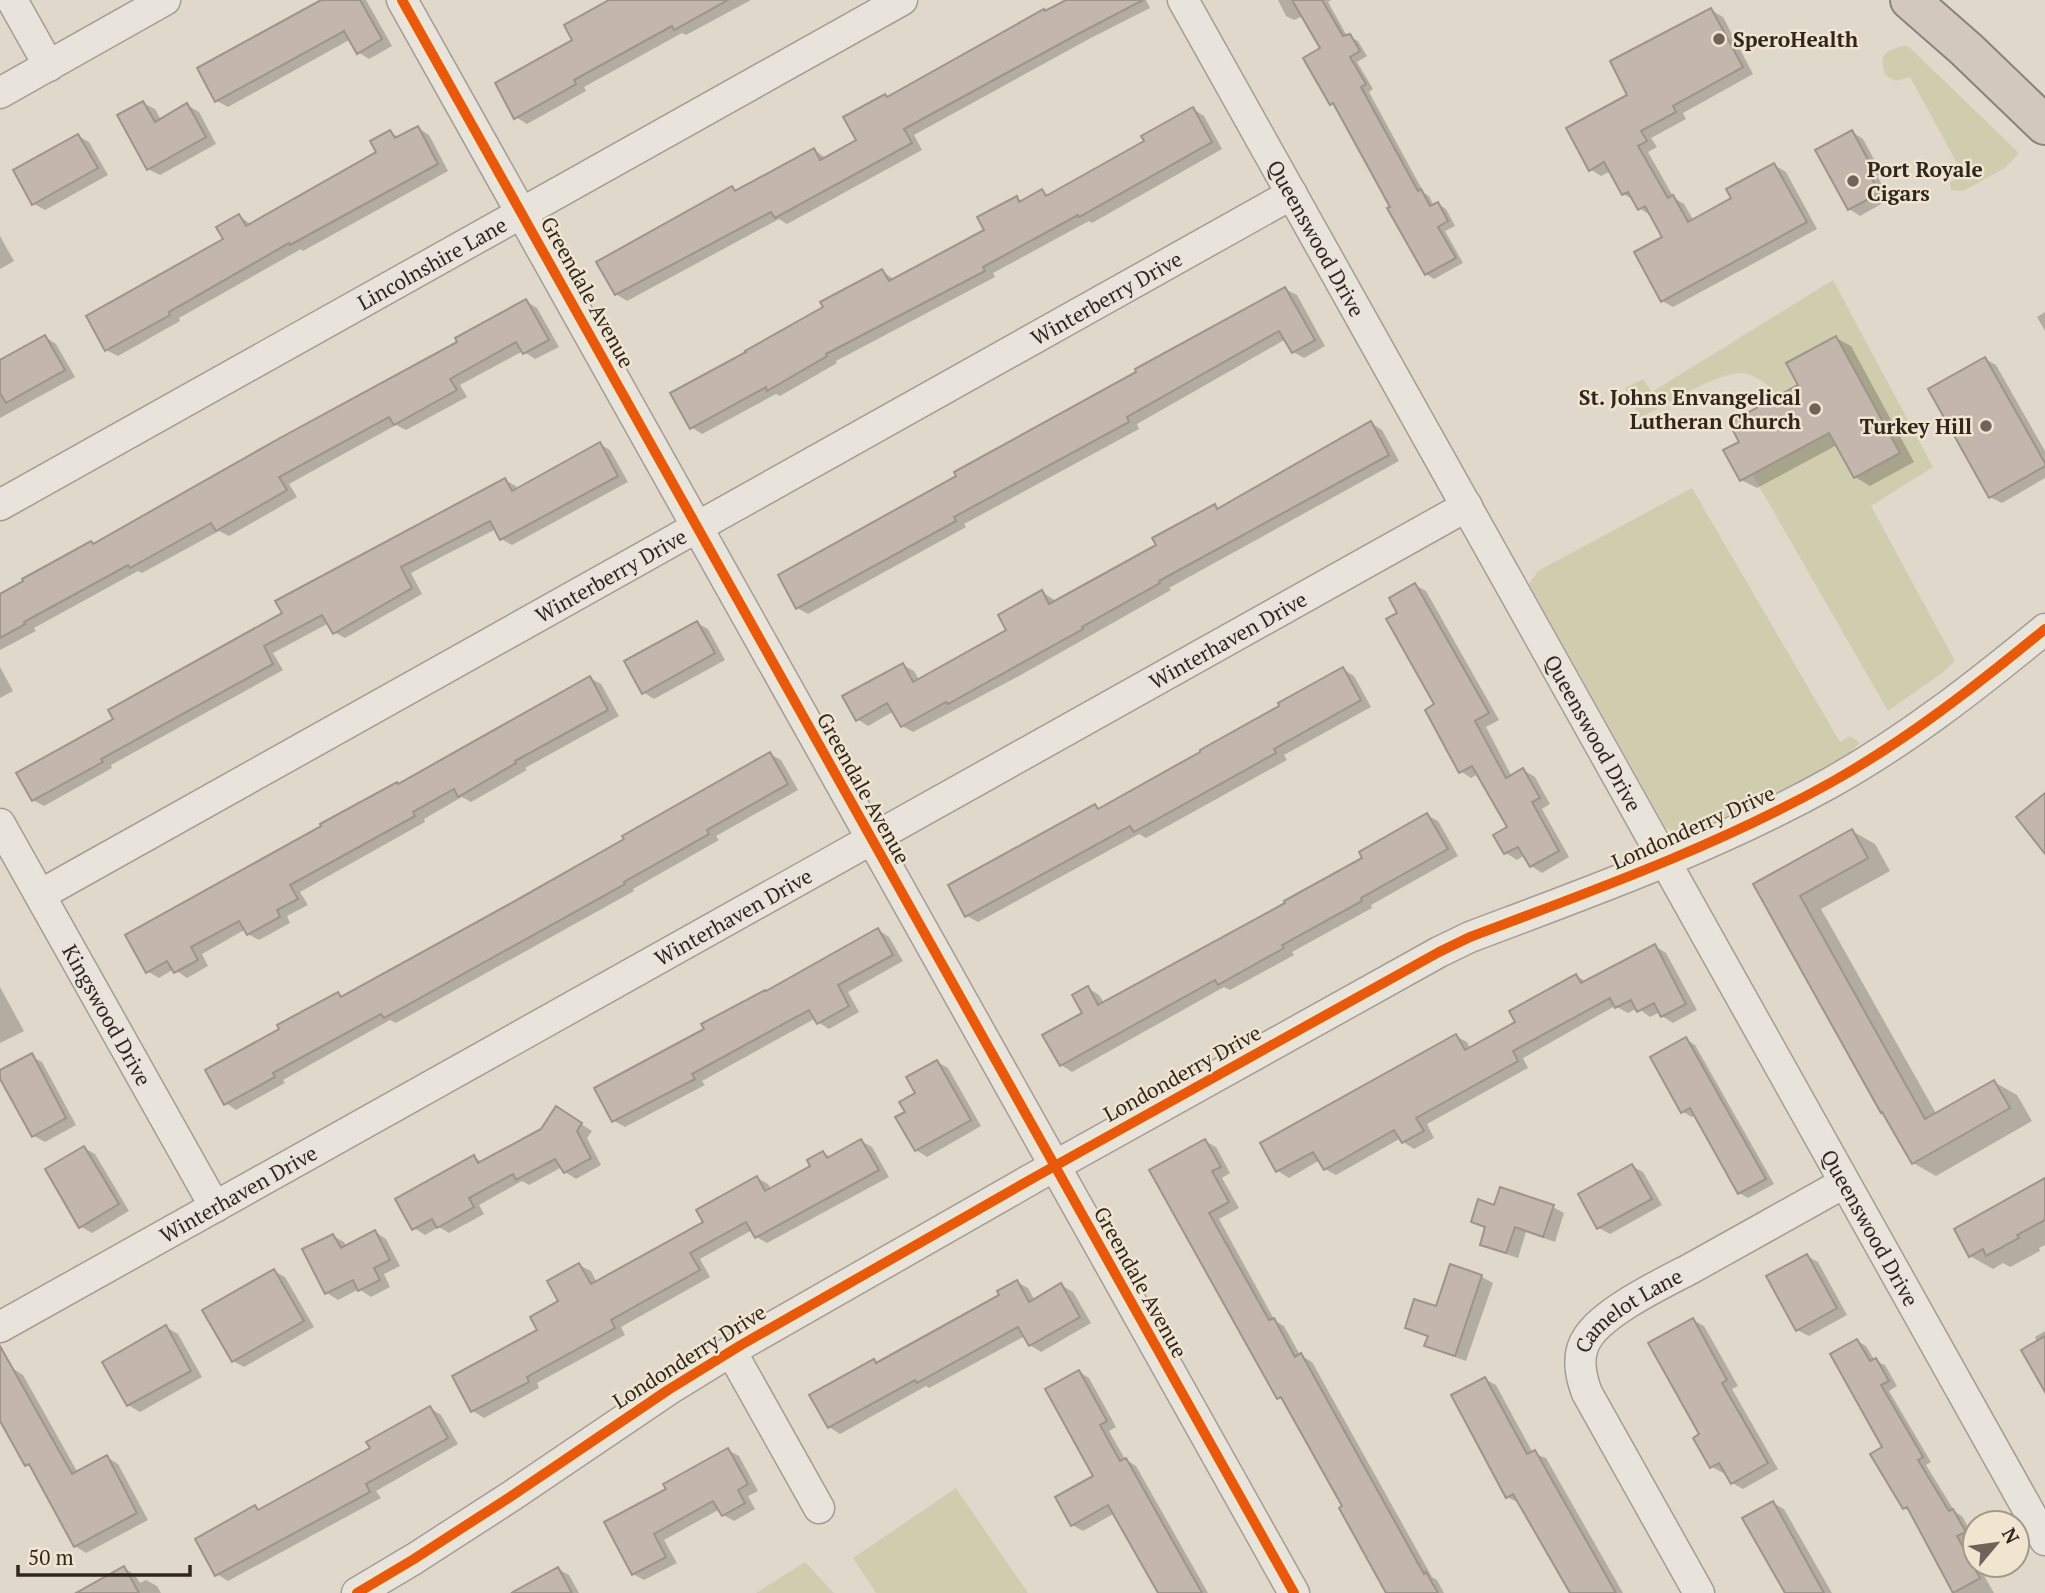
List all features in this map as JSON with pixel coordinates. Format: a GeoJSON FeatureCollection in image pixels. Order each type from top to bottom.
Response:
{"type":"FeatureCollection","features":[{"type":"Feature","properties":{"kind":"highway"},"geometry":{"type":"LineString","coordinates":[[1910,0],[2045,125]]}},
{"type":"Feature","properties":{"kind":"street"},"geometry":{"type":"LineString","coordinates":[[12,0],[49,66]]}},
{"type":"Feature","properties":{"kind":"street"},"geometry":{"type":"LineString","coordinates":[[0,93],[165,0]]}},
{"type":"Feature","properties":{"kind":"street","name":"Greendale Avenue"},"geometry":{"type":"LineString","coordinates":[[402,0],[1294,1593]]}},
{"type":"Feature","properties":{"kind":"street","name":"Lincolnshire Lane"},"geometry":{"type":"LineString","coordinates":[[0,505],[902,0]]}},
{"type":"Feature","properties":{"kind":"street","name":"Queenswood Drive"},"geometry":{"type":"LineString","coordinates":[[1183,0],[2045,1540]]}},
{"type":"Feature","properties":{"kind":"street","name":"Winterberry Drive"},"geometry":{"type":"LineString","coordinates":[[40,895],[1292,194]]}},
{"type":"Feature","properties":{"kind":"street","name":"Winterhaven Drive"},"geometry":{"type":"LineString","coordinates":[[0,1327],[1467,506]]}},
{"type":"Feature","properties":{"kind":"street","name":"Londonderry Drive"},"geometry":{"type":"LineString","coordinates":[[357,1593],[513,1495],[731,1351],[1439,952],[1470,937],[1666,862],[1784,807],[1872,757],[1929,719],[2045,629]]}},
{"type":"Feature","properties":{"kind":"street","name":"Kingswood Drive"},"geometry":{"type":"LineString","coordinates":[[0,824],[215,1207]]}},
{"type":"Feature","properties":{"kind":"street","name":"Camelot Lane"},"geometry":{"type":"LineString","coordinates":[[1699,1593],[1587,1393],[1580,1376],[1580,1357],[1586,1339],[1598,1324],[1641,1295],[1844,1183]]}},
{"type":"Feature","properties":{"kind":"street"},"geometry":{"type":"LineString","coordinates":[[731,1351],[819,1508]]}},
{"type":"Feature","properties":{"kind":"shaded area"},"geometry":{"type":"Polygon","coordinates":[[[1902,46],[1908,46],[2019,153],[2005,168],[1963,191],[1951,190],[1950,183],[1962,172],[1910,77],[1896,81],[1885,75],[1884,55],[1902,46]]]}},
{"type":"Feature","properties":{"kind":"shaded area"},"geometry":{"type":"Polygon","coordinates":[[[1833,280],[1933,467],[1871,506],[1955,661],[1888,711],[1752,474],[1829,433],[1854,478],[1899,453],[1836,336],[1786,362],[1798,385],[1779,396],[1752,376],[1732,374],[1705,383],[1640,418],[1625,388],[1643,379],[1652,392],[1833,280]]]}},
{"type":"Feature","properties":{"kind":"shaded area"},"geometry":{"type":"Polygon","coordinates":[[[1692,488],[1840,742],[1850,736],[1860,743],[1849,753],[1781,793],[1689,837],[1666,828],[1529,584],[1538,571],[1692,488]]]}},
{"type":"Feature","properties":{"kind":"shaded area"},"geometry":{"type":"Polygon","coordinates":[[[956,1488],[1028,1593],[876,1593],[853,1558],[956,1488]]]}},
{"type":"Feature","properties":{"kind":"shaded area"},"geometry":{"type":"Polygon","coordinates":[[[805,1562],[834,1593],[756,1593],[805,1562]]]}},
{"type":"Feature","properties":{"kind":"building"},"geometry":{"type":"Polygon","coordinates":[[[321,0],[360,0],[382,39],[357,54],[344,31],[215,102],[197,68],[321,0]]]}},
{"type":"Feature","properties":{"kind":"building"},"geometry":{"type":"Polygon","coordinates":[[[609,0],[728,0],[674,30],[672,26],[574,80],[576,84],[514,119],[495,83],[572,40],[564,25],[609,0]]]}},
{"type":"Feature","properties":{"kind":"building"},"geometry":{"type":"Polygon","coordinates":[[[1066,0],[1143,0],[904,129],[912,143],[775,218],[771,212],[615,295],[596,262],[732,186],[735,191],[814,148],[820,160],[856,140],[843,117],[885,94],[887,97],[1044,9],[1045,11],[1066,0]]]}},
{"type":"Feature","properties":{"kind":"building"},"geometry":{"type":"Polygon","coordinates":[[[1292,0],[1322,0],[1343,36],[1350,34],[1360,51],[1350,57],[1366,84],[1361,87],[1418,191],[1421,189],[1430,206],[1438,202],[1448,221],[1438,227],[1456,258],[1425,275],[1333,103],[1330,105],[1303,58],[1320,48],[1292,0]]]}},
{"type":"Feature","properties":{"kind":"building"},"geometry":{"type":"Polygon","coordinates":[[[1711,8],[1743,67],[1673,106],[1676,112],[1641,131],[1647,141],[1638,146],[1668,198],[1673,195],[1688,222],[1731,198],[1726,189],[1774,163],[1807,222],[1661,302],[1634,252],[1662,237],[1645,206],[1638,210],[1628,192],[1622,195],[1604,162],[1589,171],[1566,128],[1627,95],[1610,61],[1711,8]]]}},
{"type":"Feature","properties":{"kind":"building"},"geometry":{"type":"Polygon","coordinates":[[[143,101],[155,122],[187,103],[206,137],[147,170],[117,115],[143,101]]]}},
{"type":"Feature","properties":{"kind":"building"},"geometry":{"type":"Polygon","coordinates":[[[1193,107],[1212,142],[1079,217],[1078,215],[983,267],[985,271],[826,354],[827,356],[767,391],[766,387],[690,429],[670,393],[823,307],[820,302],[882,269],[889,281],[984,230],[977,217],[1017,196],[1019,202],[1042,189],[1046,196],[1144,141],[1141,136],[1193,107]]]}},
{"type":"Feature","properties":{"kind":"building"},"geometry":{"type":"Polygon","coordinates":[[[418,126],[438,164],[290,245],[289,243],[105,351],[86,316],[223,239],[216,227],[239,214],[246,226],[376,152],[370,141],[390,130],[395,138],[418,126]]]}},
{"type":"Feature","properties":{"kind":"building","name":"Port Royale Cigars"},"geometry":{"type":"Polygon","coordinates":[[[1852,130],[1872,167],[1867,170],[1880,193],[1848,210],[1815,150],[1852,130]]]}},
{"type":"Feature","properties":{"kind":"building"},"geometry":{"type":"Polygon","coordinates":[[[78,134],[98,168],[32,205],[13,170],[78,134]]]}},
{"type":"Feature","properties":{"kind":"building"},"geometry":{"type":"Polygon","coordinates":[[[1285,287],[1315,340],[1292,353],[1279,331],[1127,417],[1129,422],[954,517],[956,521],[796,609],[778,575],[956,476],[954,472],[1136,372],[1135,369],[1285,287]]]}},
{"type":"Feature","properties":{"kind":"building"},"geometry":{"type":"Polygon","coordinates":[[[526,299],[549,340],[523,354],[516,342],[450,379],[457,390],[394,425],[389,417],[279,477],[287,490],[216,531],[211,523],[130,568],[128,565],[0,638],[0,594],[23,581],[22,579],[91,541],[93,544],[457,342],[455,338],[526,299]]]}},
{"type":"Feature","properties":{"kind":"building"},"geometry":{"type":"Polygon","coordinates":[[[45,335],[65,370],[6,403],[0,393],[0,360],[45,335]]]}},
{"type":"Feature","properties":{"kind":"building","name":"St. Johns Envangelical Lutheran Church"},"geometry":{"type":"Polygon","coordinates":[[[1836,336],[1900,453],[1854,478],[1829,433],[1740,481],[1723,450],[1739,442],[1729,423],[1798,385],[1786,363],[1836,336]]]}},
{"type":"Feature","properties":{"kind":"building","name":"Turkey Hill"},"geometry":{"type":"Polygon","coordinates":[[[1985,357],[2045,463],[2045,466],[1989,498],[1928,389],[1985,357]]]}},
{"type":"Feature","properties":{"kind":"building"},"geometry":{"type":"Polygon","coordinates":[[[1371,421],[1389,455],[1159,581],[1160,583],[1082,627],[1083,629],[948,704],[946,702],[901,727],[887,703],[856,721],[842,696],[903,663],[913,682],[1006,630],[998,615],[1042,590],[1049,604],[1156,545],[1152,538],[1215,504],[1217,509],[1371,421]]]}},
{"type":"Feature","properties":{"kind":"building"},"geometry":{"type":"Polygon","coordinates":[[[600,442],[618,476],[500,540],[490,521],[401,567],[412,588],[333,634],[322,615],[264,646],[273,664],[101,759],[103,762],[32,801],[16,773],[113,719],[108,710],[282,613],[275,601],[505,478],[512,491],[600,442]]]}},
{"type":"Feature","properties":{"kind":"building"},"geometry":{"type":"Polygon","coordinates":[[[1415,583],[1489,713],[1475,721],[1506,778],[1523,768],[1540,798],[1532,802],[1559,851],[1530,867],[1518,847],[1504,854],[1493,835],[1507,827],[1472,766],[1459,773],[1425,710],[1434,704],[1386,619],[1397,613],[1389,598],[1415,583]]]}},
{"type":"Feature","properties":{"kind":"building"},"geometry":{"type":"Polygon","coordinates":[[[697,621],[715,653],[642,694],[624,661],[697,621]]]}},
{"type":"Feature","properties":{"kind":"building"},"geometry":{"type":"Polygon","coordinates":[[[1343,667],[1361,700],[1274,749],[1276,753],[1134,832],[1130,826],[965,917],[948,885],[1095,804],[1098,809],[1343,667]]]}},
{"type":"Feature","properties":{"kind":"building"},"geometry":{"type":"Polygon","coordinates":[[[590,676],[608,710],[515,761],[516,763],[458,797],[454,789],[413,812],[415,816],[290,885],[298,899],[277,910],[280,917],[247,935],[239,921],[191,947],[198,960],[174,973],[167,961],[146,973],[125,935],[590,676]]]}},
{"type":"Feature","properties":{"kind":"building"},"geometry":{"type":"Polygon","coordinates":[[[770,752],[788,784],[707,830],[709,834],[624,882],[625,884],[384,1018],[381,1014],[273,1073],[275,1077],[224,1105],[205,1070],[279,1029],[277,1025],[338,992],[341,997],[515,901],[624,839],[622,836],[770,752]]]}},
{"type":"Feature","properties":{"kind":"building"},"geometry":{"type":"Polygon","coordinates":[[[2045,793],[2045,854],[2016,817],[2045,793]]]}},
{"type":"Feature","properties":{"kind":"building"},"geometry":{"type":"Polygon","coordinates":[[[1427,813],[1448,849],[1361,898],[1362,901],[1282,945],[1284,948],[1218,985],[1215,980],[1060,1066],[1042,1035],[1082,1013],[1072,995],[1088,986],[1098,1005],[1285,903],[1284,901],[1362,858],[1359,852],[1427,813]]]}},
{"type":"Feature","properties":{"kind":"building"},"geometry":{"type":"Polygon","coordinates":[[[1852,829],[1868,858],[1800,896],[1925,1119],[1994,1080],[2010,1108],[1912,1164],[1753,884],[1852,829]]]}},
{"type":"Feature","properties":{"kind":"building"},"geometry":{"type":"Polygon","coordinates":[[[878,928],[893,955],[838,985],[849,1006],[817,1024],[809,1010],[692,1074],[695,1079],[612,1122],[594,1088],[704,1029],[701,1024],[878,928]]]}},
{"type":"Feature","properties":{"kind":"building"},"geometry":{"type":"Polygon","coordinates":[[[1655,944],[1686,1004],[1661,1017],[1654,1003],[1637,1012],[1631,1000],[1615,1008],[1610,998],[1513,1051],[1518,1061],[1416,1118],[1424,1131],[1402,1143],[1394,1130],[1324,1170],[1313,1152],[1276,1172],[1260,1143],[1456,1034],[1465,1050],[1515,1022],[1509,1011],[1576,974],[1581,983],[1655,944]]]}},
{"type":"Feature","properties":{"kind":"building"},"geometry":{"type":"Polygon","coordinates":[[[1686,1037],[1766,1179],[1738,1194],[1690,1108],[1681,1113],[1650,1057],[1686,1037]]]}},
{"type":"Feature","properties":{"kind":"building"},"geometry":{"type":"Polygon","coordinates":[[[32,1053],[66,1118],[32,1137],[0,1079],[0,1070],[32,1053]]]}},
{"type":"Feature","properties":{"kind":"building"},"geometry":{"type":"Polygon","coordinates":[[[937,1060],[971,1120],[915,1151],[895,1117],[905,1112],[899,1102],[915,1093],[906,1077],[937,1060]]]}},
{"type":"Feature","properties":{"kind":"building"},"geometry":{"type":"Polygon","coordinates":[[[556,1106],[582,1123],[577,1131],[591,1158],[564,1173],[555,1159],[516,1180],[513,1174],[469,1198],[474,1207],[437,1228],[432,1219],[412,1230],[395,1199],[474,1155],[478,1163],[541,1129],[556,1106]]]}},
{"type":"Feature","properties":{"kind":"building"},"geometry":{"type":"Polygon","coordinates":[[[861,1139],[879,1170],[755,1238],[746,1222],[690,1253],[700,1270],[611,1320],[615,1328],[527,1377],[529,1382],[471,1412],[452,1376],[537,1330],[530,1317],[558,1301],[547,1281],[579,1263],[591,1284],[703,1222],[696,1210],[757,1176],[765,1191],[810,1166],[807,1160],[823,1151],[827,1158],[861,1139]]]}},
{"type":"Feature","properties":{"kind":"building"},"geometry":{"type":"Polygon","coordinates":[[[1205,1139],[1221,1167],[1212,1171],[1229,1202],[1209,1213],[1269,1320],[1274,1318],[1295,1357],[1301,1353],[1424,1574],[1426,1572],[1438,1593],[1386,1593],[1339,1508],[1342,1506],[1281,1397],[1277,1399],[1149,1170],[1205,1139]]]}},
{"type":"Feature","properties":{"kind":"building"},"geometry":{"type":"Polygon","coordinates":[[[84,1146],[119,1204],[79,1228],[45,1169],[84,1146]]]}},
{"type":"Feature","properties":{"kind":"building"},"geometry":{"type":"Polygon","coordinates":[[[1632,1164],[1652,1199],[1597,1229],[1578,1194],[1632,1164]]]}},
{"type":"Feature","properties":{"kind":"building"},"geometry":{"type":"Polygon","coordinates":[[[2045,1178],[2045,1220],[1986,1256],[1983,1249],[1969,1257],[1954,1229],[2045,1178]]]}},
{"type":"Feature","properties":{"kind":"building"},"geometry":{"type":"Polygon","coordinates":[[[1500,1187],[1554,1205],[1543,1237],[1515,1227],[1506,1253],[1480,1245],[1485,1227],[1471,1222],[1478,1199],[1494,1205],[1500,1187]]]}},
{"type":"Feature","properties":{"kind":"building"},"geometry":{"type":"Polygon","coordinates":[[[375,1230],[390,1260],[374,1268],[380,1280],[358,1291],[353,1280],[325,1294],[302,1249],[333,1234],[341,1248],[375,1230]]]}},
{"type":"Feature","properties":{"kind":"building"},"geometry":{"type":"Polygon","coordinates":[[[1807,1254],[1837,1308],[1796,1331],[1766,1276],[1807,1254]]]}},
{"type":"Feature","properties":{"kind":"building"},"geometry":{"type":"Polygon","coordinates":[[[1450,1264],[1482,1275],[1455,1356],[1424,1346],[1428,1336],[1405,1328],[1414,1299],[1436,1306],[1450,1264]]]}},
{"type":"Feature","properties":{"kind":"building"},"geometry":{"type":"Polygon","coordinates":[[[274,1269],[304,1321],[232,1362],[202,1310],[274,1269]]]}},
{"type":"Feature","properties":{"kind":"building"},"geometry":{"type":"Polygon","coordinates":[[[1017,1280],[1029,1302],[1061,1283],[1080,1317],[1029,1346],[1018,1327],[828,1428],[809,1395],[874,1359],[876,1363],[999,1295],[997,1291],[1017,1280]]]}},
{"type":"Feature","properties":{"kind":"building"},"geometry":{"type":"Polygon","coordinates":[[[1693,1318],[1727,1380],[1722,1383],[1768,1463],[1731,1484],[1719,1463],[1710,1468],[1693,1438],[1699,1434],[1648,1343],[1693,1318]]]}},
{"type":"Feature","properties":{"kind":"building"},"geometry":{"type":"Polygon","coordinates":[[[166,1325],[191,1371],[127,1406],[102,1362],[166,1325]]]}},
{"type":"Feature","properties":{"kind":"building"},"geometry":{"type":"Polygon","coordinates":[[[2045,1336],[2045,1392],[2021,1350],[2045,1336]]]}},
{"type":"Feature","properties":{"kind":"building"},"geometry":{"type":"Polygon","coordinates":[[[1857,1339],[1870,1361],[1876,1358],[1889,1381],[1881,1385],[1923,1457],[1918,1460],[1949,1511],[1953,1509],[1961,1523],[1961,1534],[1957,1536],[1961,1543],[1961,1579],[1978,1579],[1953,1593],[1907,1507],[1903,1509],[1870,1454],[1882,1447],[1830,1354],[1857,1339]]]}},
{"type":"Feature","properties":{"kind":"building"},"geometry":{"type":"Polygon","coordinates":[[[0,1346],[72,1474],[107,1455],[137,1513],[74,1547],[29,1464],[25,1466],[0,1421],[0,1346]]]}},
{"type":"Feature","properties":{"kind":"building"},"geometry":{"type":"Polygon","coordinates":[[[1079,1370],[1107,1421],[1100,1425],[1120,1461],[1126,1458],[1202,1593],[1158,1593],[1108,1505],[1071,1526],[1055,1497],[1093,1476],[1045,1389],[1079,1370]]]}},
{"type":"Feature","properties":{"kind":"building"},"geometry":{"type":"Polygon","coordinates":[[[1485,1377],[1527,1454],[1535,1450],[1616,1593],[1570,1593],[1513,1494],[1506,1498],[1451,1395],[1485,1377]]]}},
{"type":"Feature","properties":{"kind":"building"},"geometry":{"type":"Polygon","coordinates":[[[430,1406],[448,1438],[366,1484],[370,1492],[215,1576],[195,1539],[255,1505],[258,1510],[370,1448],[366,1442],[430,1406]]]}},
{"type":"Feature","properties":{"kind":"building"},"geometry":{"type":"Polygon","coordinates":[[[728,1448],[748,1484],[738,1490],[745,1503],[722,1516],[713,1501],[654,1534],[666,1557],[632,1575],[604,1522],[666,1489],[663,1484],[728,1448]]]}},
{"type":"Feature","properties":{"kind":"building"},"geometry":{"type":"Polygon","coordinates":[[[1773,1501],[1824,1593],[1785,1593],[1742,1518],[1773,1501]]]}},
{"type":"Feature","properties":{"kind":"building"},"geometry":{"type":"Polygon","coordinates":[[[124,1566],[139,1593],[76,1593],[124,1566]]]}},
{"type":"Feature","properties":{"kind":"building"},"geometry":{"type":"Polygon","coordinates":[[[558,1567],[572,1593],[511,1593],[558,1567]]]}},
{"type":"Feature","properties":{"kind":"cycle path"},"geometry":{"type":"LineString","coordinates":[[402,0],[1294,1593]]}},
{"type":"Feature","properties":{"kind":"cycle path"},"geometry":{"type":"LineString","coordinates":[[357,1593],[414,1559],[668,1390],[741,1345],[1035,1177],[1439,952],[1470,937],[1698,848],[1830,783],[1887,749],[1941,711],[2045,629]]}},
{"type":"Feature","properties":{"kind":"place","name":"SperoHealth"},"geometry":{"type":"Point","coordinates":[1719,39]}},
{"type":"Feature","properties":{"kind":"place","name":"Port Royale Cigars"},"geometry":{"type":"Point","coordinates":[1853,181]}},
{"type":"Feature","properties":{"kind":"place","name":"St. Johns Envangelical Lutheran Church"},"geometry":{"type":"Point","coordinates":[1815,409]}},
{"type":"Feature","properties":{"kind":"place","name":"Turkey Hill"},"geometry":{"type":"Point","coordinates":[1986,426]}}]}
